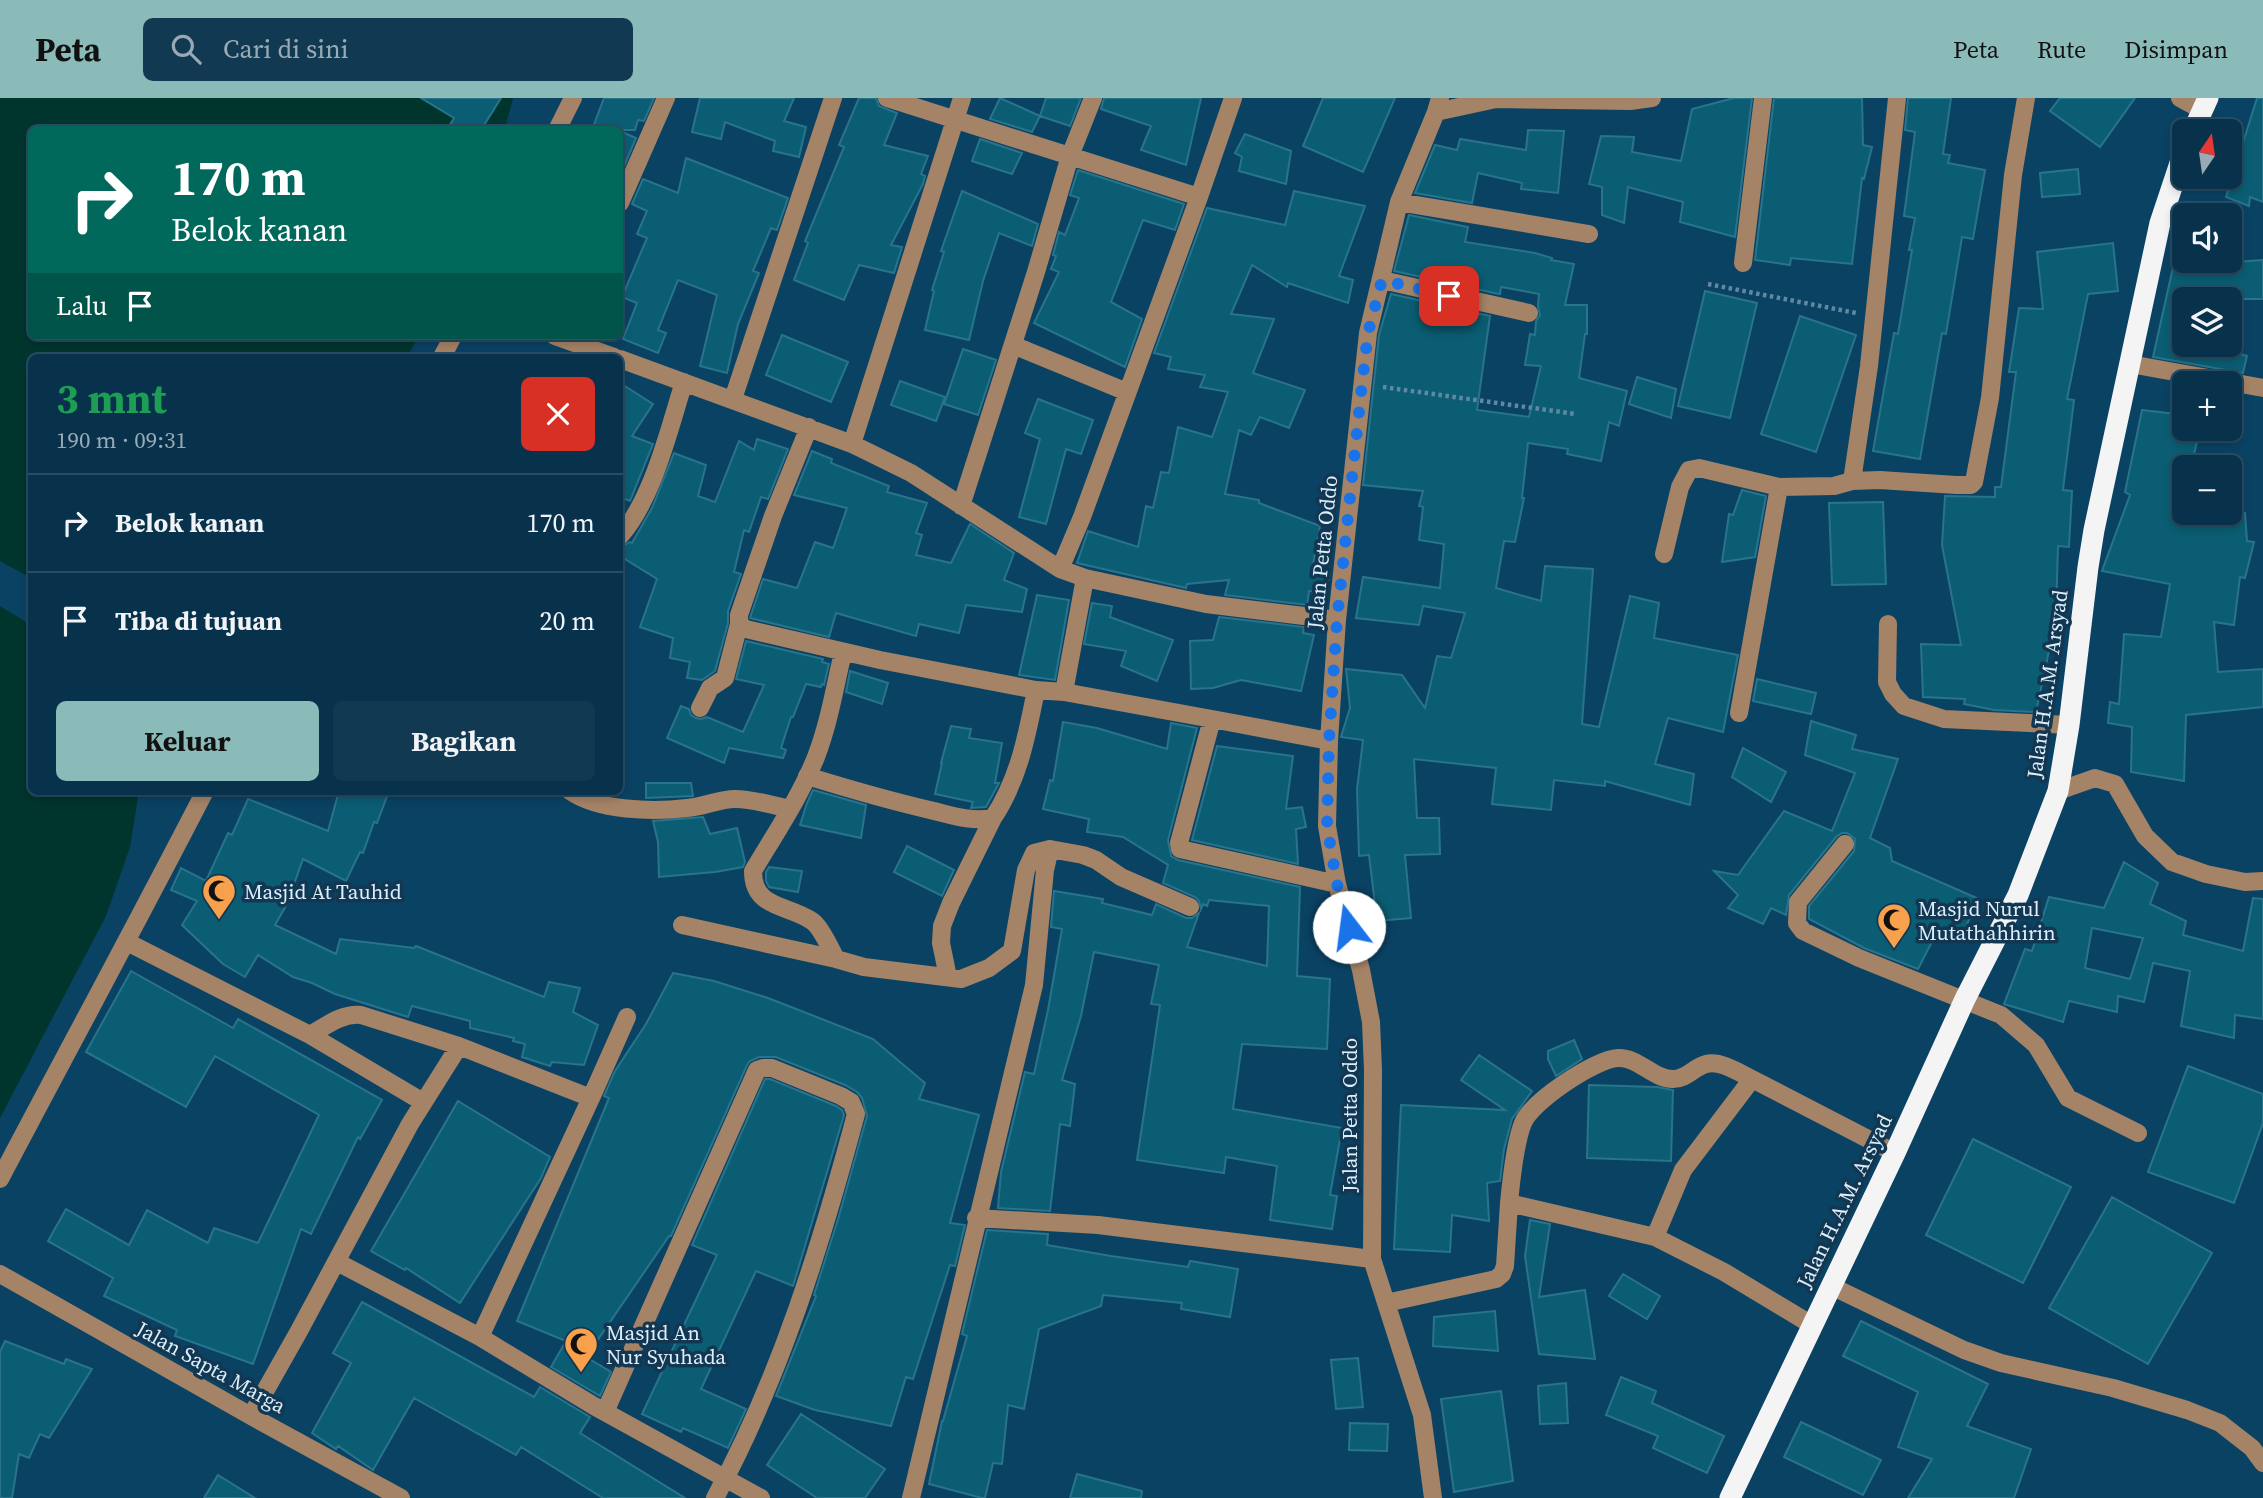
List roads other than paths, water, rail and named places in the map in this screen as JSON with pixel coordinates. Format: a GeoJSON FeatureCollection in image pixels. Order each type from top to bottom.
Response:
{"type":"FeatureCollection","features":[{"type":"Feature","properties":{"kind":"highway","name":"Jalan H.A.M. Arsyad"},"geometry":{"type":"LineString","coordinates":[[1730,1498],[1895,1153],[1965,999],[2018,895],[2058,791],[2069,725],[2088,567],[2160,223],[2172,187]]}},
{"type":"Feature","properties":{"kind":"street"},"geometry":{"type":"LineString","coordinates":[[559,126],[573,98]]}},
{"type":"Feature","properties":{"kind":"street"},"geometry":{"type":"LineString","coordinates":[[623,196],[666,98]]}},
{"type":"Feature","properties":{"kind":"street"},"geometry":{"type":"LineString","coordinates":[[733,399],[833,98]]}},
{"type":"Feature","properties":{"kind":"street"},"geometry":{"type":"LineString","coordinates":[[887,98],[1199,197]]}},
{"type":"Feature","properties":{"kind":"street"},"geometry":{"type":"LineString","coordinates":[[852,444],[962,98]]}},
{"type":"Feature","properties":{"kind":"street"},"geometry":{"type":"LineString","coordinates":[[961,506],[1070,156],[1093,98]]}},
{"type":"Feature","properties":{"kind":"street"},"geometry":{"type":"LineString","coordinates":[[1060,569],[1082,517],[1233,98]]}},
{"type":"Feature","properties":{"kind":"street"},"geometry":{"type":"LineString","coordinates":[[1438,105],[1495,99],[1630,101],[1652,98]]}},
{"type":"Feature","properties":{"kind":"street"},"geometry":{"type":"LineString","coordinates":[[1743,263],[1763,98]]}},
{"type":"Feature","properties":{"kind":"street"},"geometry":{"type":"LineString","coordinates":[[1852,481],[1875,317],[1897,98]]}},
{"type":"Feature","properties":{"kind":"street"},"geometry":{"type":"LineString","coordinates":[[1664,554],[1680,487],[1689,470],[1699,468],[1779,487],[1835,486],[1852,481],[1880,480],[1968,485],[1975,482],[1990,398],[2013,175],[2026,98]]}},
{"type":"Feature","properties":{"kind":"street"},"geometry":{"type":"LineString","coordinates":[[2180,98],[2205,104]]}},
{"type":"Feature","properties":{"kind":"street","name":"Jalan Petta Oddo"},"geometry":{"type":"LineString","coordinates":[[1433,1498],[1422,1415],[1372,1259],[1371,1022],[1337,884],[1327,826],[1329,741],[1337,620],[1368,333],[1399,202],[1438,105]]}},
{"type":"Feature","properties":{"kind":"street"},"geometry":{"type":"LineString","coordinates":[[1399,202],[1589,234]]}},
{"type":"Feature","properties":{"kind":"street"},"geometry":{"type":"LineString","coordinates":[[1382,280],[1529,313]]}},
{"type":"Feature","properties":{"kind":"street"},"geometry":{"type":"LineString","coordinates":[[567,340],[606,354]]}},
{"type":"Feature","properties":{"kind":"street"},"geometry":{"type":"LineString","coordinates":[[1013,345],[1127,392]]}},
{"type":"Feature","properties":{"kind":"street"},"geometry":{"type":"LineString","coordinates":[[623,360],[852,444],[911,473],[1060,569],[1085,578],[1206,604],[1337,620]]}},
{"type":"Feature","properties":{"kind":"street"},"geometry":{"type":"LineString","coordinates":[[2130,364],[2263,388]]}},
{"type":"Feature","properties":{"kind":"street"},"geometry":{"type":"LineString","coordinates":[[623,532],[634,519],[644,496],[667,437],[684,382]]}},
{"type":"Feature","properties":{"kind":"street"},"geometry":{"type":"LineString","coordinates":[[700,708],[710,688],[725,678],[740,624],[739,615],[773,516],[810,427]]}},
{"type":"Feature","properties":{"kind":"street"},"geometry":{"type":"LineString","coordinates":[[1739,713],[1779,487]]}},
{"type":"Feature","properties":{"kind":"street"},"geometry":{"type":"LineString","coordinates":[[1064,692],[1085,578]]}},
{"type":"Feature","properties":{"kind":"street"},"geometry":{"type":"LineString","coordinates":[[740,624],[746,629],[842,652],[1036,690],[1064,692],[1329,741]]}},
{"type":"Feature","properties":{"kind":"street"},"geometry":{"type":"LineString","coordinates":[[1888,624],[1887,682],[1904,706],[1944,719],[2069,725]]}},
{"type":"Feature","properties":{"kind":"street"},"geometry":{"type":"LineString","coordinates":[[836,959],[814,922],[773,904],[758,894],[753,882],[753,871],[817,755],[829,716],[842,652]]}},
{"type":"Feature","properties":{"kind":"street"},"geometry":{"type":"LineString","coordinates":[[948,977],[941,943],[943,926],[951,903],[1010,789],[1019,764],[1036,690]]}},
{"type":"Feature","properties":{"kind":"street"},"geometry":{"type":"LineString","coordinates":[[1212,719],[1179,843],[1180,849],[1337,884]]}},
{"type":"Feature","properties":{"kind":"street"},"geometry":{"type":"LineString","coordinates":[[807,776],[886,800],[961,818],[978,821],[993,818]]}},
{"type":"Feature","properties":{"kind":"street"},"geometry":{"type":"LineString","coordinates":[[2058,791],[2095,778],[2115,784],[2145,836],[2172,862],[2206,874],[2245,882],[2263,881]]}},
{"type":"Feature","properties":{"kind":"street"},"geometry":{"type":"LineString","coordinates":[[0,1179],[203,795]]}},
{"type":"Feature","properties":{"kind":"street"},"geometry":{"type":"LineString","coordinates":[[576,795],[607,805],[642,810],[686,808],[733,799],[789,809]]}},
{"type":"Feature","properties":{"kind":"street"},"geometry":{"type":"LineString","coordinates":[[1844,844],[1798,902],[1797,923],[1803,931],[1823,943],[2001,1015],[2036,1045],[2068,1098],[2138,1133]]}},
{"type":"Feature","properties":{"kind":"street"},"geometry":{"type":"LineString","coordinates":[[682,925],[864,967],[961,979],[989,968],[1012,951],[1026,870],[1034,853],[1050,849],[1083,855],[1096,860],[1121,877],[1190,907]]}},
{"type":"Feature","properties":{"kind":"street"},"geometry":{"type":"LineString","coordinates":[[911,1498],[1034,985],[1045,870],[1050,849]]}},
{"type":"Feature","properties":{"kind":"street"},"geometry":{"type":"LineString","coordinates":[[127,942],[310,1035],[423,1102]]}},
{"type":"Feature","properties":{"kind":"street"},"geometry":{"type":"LineString","coordinates":[[310,1035],[353,1014],[459,1046],[591,1098]]}},
{"type":"Feature","properties":{"kind":"street"},"geometry":{"type":"LineString","coordinates":[[480,1337],[628,1017]]}},
{"type":"Feature","properties":{"kind":"street"},"geometry":{"type":"LineString","coordinates":[[251,1416],[423,1102],[459,1046]]}},
{"type":"Feature","properties":{"kind":"street"},"geometry":{"type":"LineString","coordinates":[[1386,1303],[1496,1279],[1502,1273],[1505,1266],[1511,1184],[1522,1123],[1530,1111],[1579,1073],[1616,1058],[1670,1079],[1681,1079],[1704,1064],[1729,1068],[1895,1153]]}},
{"type":"Feature","properties":{"kind":"street"},"geometry":{"type":"LineString","coordinates":[[605,1412],[757,1070],[772,1068],[851,1102],[856,1114],[814,1260],[769,1382],[715,1498]]}},
{"type":"Feature","properties":{"kind":"street"},"geometry":{"type":"LineString","coordinates":[[1656,1237],[1683,1170],[1752,1079]]}},
{"type":"Feature","properties":{"kind":"street"},"geometry":{"type":"LineString","coordinates":[[1509,1203],[1656,1237],[1724,1272],[1812,1325]]}},
{"type":"Feature","properties":{"kind":"street"},"geometry":{"type":"LineString","coordinates":[[976,1218],[1098,1225],[1372,1259]]}},
{"type":"Feature","properties":{"kind":"street"},"geometry":{"type":"LineString","coordinates":[[337,1262],[480,1337],[605,1412],[761,1498]]}},
{"type":"Feature","properties":{"kind":"street","name":"Jalan Sapta Marga"},"geometry":{"type":"LineString","coordinates":[[0,1273],[401,1498]]}},
{"type":"Feature","properties":{"kind":"street"},"geometry":{"type":"LineString","coordinates":[[1831,1286],[1964,1350],[1989,1359],[2113,1388],[2220,1423],[2252,1448],[2263,1463]]}},
{"type":"Feature","properties":{"kind":"place","name":"Masjid At Tauhid"},"geometry":{"type":"Point","coordinates":[219,921]}},
{"type":"Feature","properties":{"kind":"place","name":"Masjid Nurul Mutathahhirin"},"geometry":{"type":"Point","coordinates":[1894,950]}},
{"type":"Feature","properties":{"kind":"place","name":"Masjid An Nur Syuhada"},"geometry":{"type":"Point","coordinates":[581,1374]}}]}
